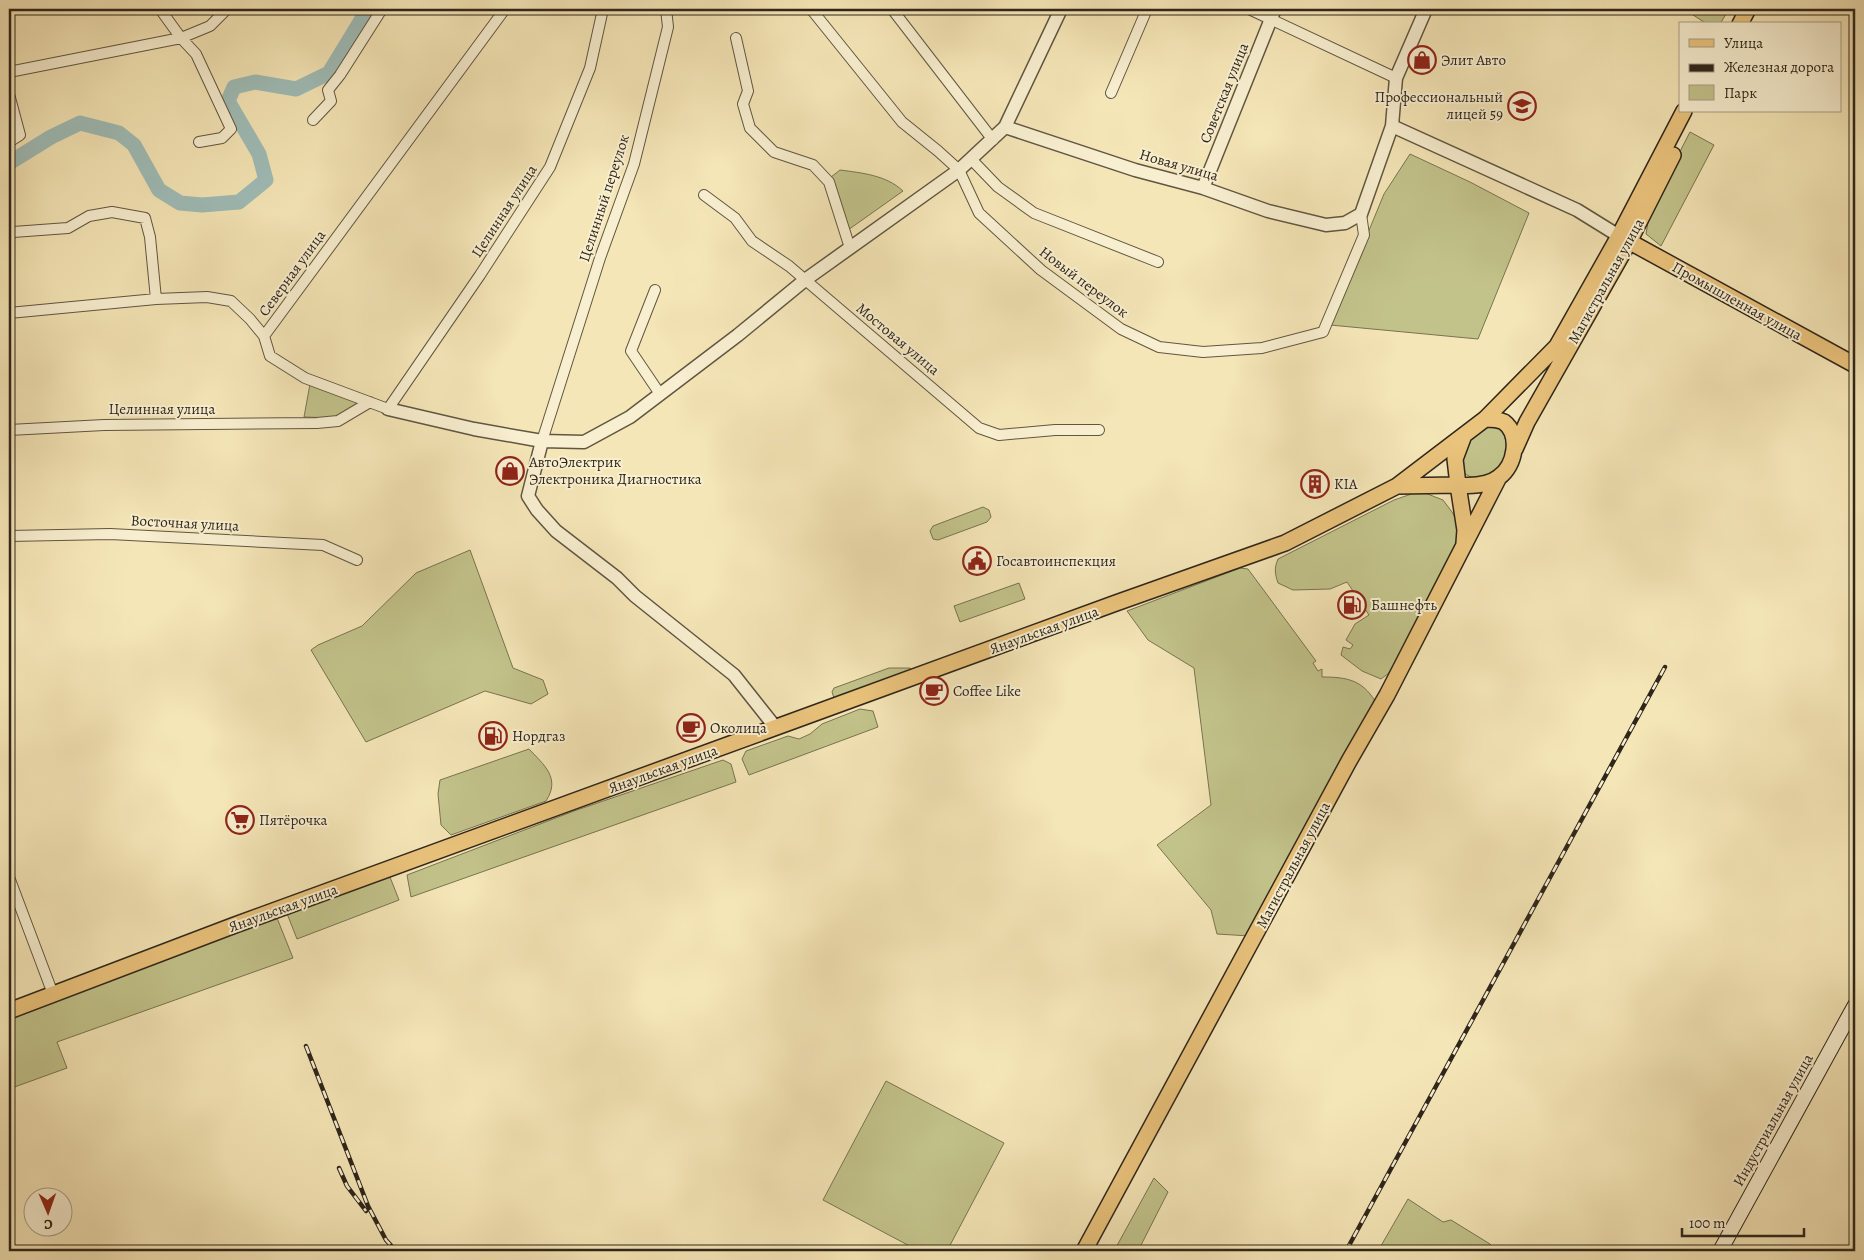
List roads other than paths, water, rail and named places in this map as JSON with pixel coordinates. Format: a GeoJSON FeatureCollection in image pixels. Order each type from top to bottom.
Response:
{"type":"FeatureCollection","features":[{"type":"Feature","properties":{"kind":"main road"},"geometry":{"type":"LineString","coordinates":[[1730,22],[1737,9]]}},
{"type":"Feature","properties":{"kind":"main road"},"geometry":{"type":"LineString","coordinates":[[1741,22],[1748,9]]}},
{"type":"Feature","properties":{"kind":"main road","name":"Магистральная улица"},"geometry":{"type":"LineString","coordinates":[[1397,486],[1485,418],[1557,346],[1624,239],[1684,112]]}},
{"type":"Feature","properties":{"kind":"main road","name":"Магистральная улица"},"geometry":{"type":"LineString","coordinates":[[1084,1251],[1349,761],[1387,695],[1500,477],[1507,468],[1527,422],[1624,239],[1694,112]]}},
{"type":"Feature","properties":{"kind":"main road","name":"Промышленная улица"},"geometry":{"type":"LineString","coordinates":[[1624,239],[1855,365]]}},
{"type":"Feature","properties":{"kind":"main road"},"geometry":{"type":"LineString","coordinates":[[1485,418],[1504,423],[1513,436],[1515,449]]}},
{"type":"Feature","properties":{"kind":"main road"},"geometry":{"type":"LineString","coordinates":[[1464,435],[1455,459],[1465,530],[1464,546]]}},
{"type":"Feature","properties":{"kind":"main road"},"geometry":{"type":"LineString","coordinates":[[1397,486],[1477,486],[1500,477]]}},
{"type":"Feature","properties":{"kind":"main road","name":"Янаульская улица"},"geometry":{"type":"LineString","coordinates":[[9,1011],[235,925],[1116,604],[1254,556],[1285,543],[1397,486]]}},
{"type":"Feature","properties":{"kind":"main road","name":"Индустриальная улица"},"geometry":{"type":"LineString","coordinates":[[1720,1251],[1855,1005]]}},
{"type":"Feature","properties":{"kind":"street"},"geometry":{"type":"LineString","coordinates":[[160,9],[181,38],[196,54],[231,129],[222,138],[199,142]]}},
{"type":"Feature","properties":{"kind":"street"},"geometry":{"type":"LineString","coordinates":[[9,72],[181,38],[210,26],[227,9]]}},
{"type":"Feature","properties":{"kind":"street"},"geometry":{"type":"LineString","coordinates":[[313,120],[331,100],[328,90],[340,75],[382,9]]}},
{"type":"Feature","properties":{"kind":"street","name":"Северная улица"},"geometry":{"type":"LineString","coordinates":[[9,313],[156,299],[207,297],[230,301],[250,319],[264,336],[505,9]]}},
{"type":"Feature","properties":{"kind":"street","name":"Целинная улица"},"geometry":{"type":"LineString","coordinates":[[388,409],[480,275],[550,166],[590,68],[603,9]]}},
{"type":"Feature","properties":{"kind":"street","name":"Целинный переулок"},"geometry":{"type":"LineString","coordinates":[[542,441],[600,258],[634,164],[668,27],[666,9]]}},
{"type":"Feature","properties":{"kind":"street","name":"Новый переулок"},"geometry":{"type":"LineString","coordinates":[[811,9],[902,122],[938,150],[959,170],[979,213],[1041,270],[1057,282],[1121,329],[1159,347],[1203,352],[1262,348],[1324,332],[1364,236],[1361,214]]}},
{"type":"Feature","properties":{"kind":"street"},"geometry":{"type":"LineString","coordinates":[[892,9],[992,140]]}},
{"type":"Feature","properties":{"kind":"street"},"geometry":{"type":"LineString","coordinates":[[264,336],[270,356],[305,378],[388,409],[474,429],[542,441],[584,442],[630,417],[738,335],[805,280],[959,170],[992,140],[1006,127],[1060,9]]}},
{"type":"Feature","properties":{"kind":"street"},"geometry":{"type":"LineString","coordinates":[[1111,93],[1147,9]]}},
{"type":"Feature","properties":{"kind":"street"},"geometry":{"type":"LineString","coordinates":[[1248,9],[1274,14],[1396,78]]}},
{"type":"Feature","properties":{"kind":"street"},"geometry":{"type":"LineString","coordinates":[[1361,214],[1392,126],[1396,78],[1426,9]]}},
{"type":"Feature","properties":{"kind":"street","name":"Советская улица"},"geometry":{"type":"LineString","coordinates":[[1203,188],[1274,14]]}},
{"type":"Feature","properties":{"kind":"street"},"geometry":{"type":"LineString","coordinates":[[736,38],[748,91],[742,104],[750,128],[774,152],[812,165],[829,182],[850,248]]}},
{"type":"Feature","properties":{"kind":"street"},"geometry":{"type":"LineString","coordinates":[[9,94],[20,134],[9,142]]}},
{"type":"Feature","properties":{"kind":"street"},"geometry":{"type":"LineString","coordinates":[[1392,126],[1577,210],[1624,239]]}},
{"type":"Feature","properties":{"kind":"street","name":"Новая улица"},"geometry":{"type":"LineString","coordinates":[[1006,127],[1135,170],[1203,188],[1268,211],[1326,225],[1345,222],[1361,214]]}},
{"type":"Feature","properties":{"kind":"street"},"geometry":{"type":"LineString","coordinates":[[971,159],[998,186],[1034,213],[1158,262]]}},
{"type":"Feature","properties":{"kind":"street","name":"Мостовая улица"},"geometry":{"type":"LineString","coordinates":[[704,195],[735,218],[752,241],[789,266],[979,428],[999,435],[1055,430],[1099,430]]}},
{"type":"Feature","properties":{"kind":"street"},"geometry":{"type":"LineString","coordinates":[[13,232],[68,228],[89,216],[112,212],[145,218],[150,237],[156,299]]}},
{"type":"Feature","properties":{"kind":"street"},"geometry":{"type":"LineString","coordinates":[[655,290],[631,351],[660,394]]}},
{"type":"Feature","properties":{"kind":"street","name":"Целинная улица"},"geometry":{"type":"LineString","coordinates":[[9,430],[104,425],[317,423],[338,421],[370,402]]}},
{"type":"Feature","properties":{"kind":"street"},"geometry":{"type":"LineString","coordinates":[[542,441],[528,496],[537,510],[570,544],[617,578],[635,596],[734,675],[776,728]]}},
{"type":"Feature","properties":{"kind":"street","name":"Восточная улица"},"geometry":{"type":"LineString","coordinates":[[9,536],[110,534],[324,545],[357,560]]}},
{"type":"Feature","properties":{"kind":"street"},"geometry":{"type":"LineString","coordinates":[[9,877],[53,994]]}},
{"type":"Feature","properties":{"kind":"waterway"},"geometry":{"type":"LineString","coordinates":[[9,163],[51,137],[80,123],[119,133],[134,145],[159,190],[180,203],[202,205],[239,202],[266,180],[259,154],[228,101],[234,87],[255,82],[296,89],[329,73],[368,9]]}},
{"type":"Feature","properties":{"kind":"railway"},"geometry":{"type":"LineString","coordinates":[[1346,1251],[1665,667]]}},
{"type":"Feature","properties":{"kind":"railway"},"geometry":{"type":"LineString","coordinates":[[306,1046],[368,1206],[386,1240],[396,1251]]}},
{"type":"Feature","properties":{"kind":"railway"},"geometry":{"type":"LineString","coordinates":[[339,1168],[347,1186],[366,1211]]}},
{"type":"Feature","properties":{"kind":"place","name":"Элит Авто"},"geometry":{"type":"Point","coordinates":[1422,60]}},
{"type":"Feature","properties":{"kind":"place","name":"Профессиональный лицей 59"},"geometry":{"type":"Point","coordinates":[1522,106]}},
{"type":"Feature","properties":{"kind":"place","name":"АвтоЭлектрик Электроника Диагностика"},"geometry":{"type":"Point","coordinates":[510,471]}},
{"type":"Feature","properties":{"kind":"place","name":"KIA"},"geometry":{"type":"Point","coordinates":[1315,484]}},
{"type":"Feature","properties":{"kind":"place","name":"Госавтоинспекция"},"geometry":{"type":"Point","coordinates":[977,561]}},
{"type":"Feature","properties":{"kind":"place","name":"Башнефть"},"geometry":{"type":"Point","coordinates":[1352,605]}},
{"type":"Feature","properties":{"kind":"place","name":"Coffee Like"},"geometry":{"type":"Point","coordinates":[934,691]}},
{"type":"Feature","properties":{"kind":"place","name":"Околица"},"geometry":{"type":"Point","coordinates":[691,728]}},
{"type":"Feature","properties":{"kind":"place","name":"Нордгаз"},"geometry":{"type":"Point","coordinates":[493,736]}},
{"type":"Feature","properties":{"kind":"place","name":"Пятёрочка"},"geometry":{"type":"Point","coordinates":[240,820]}}]}
